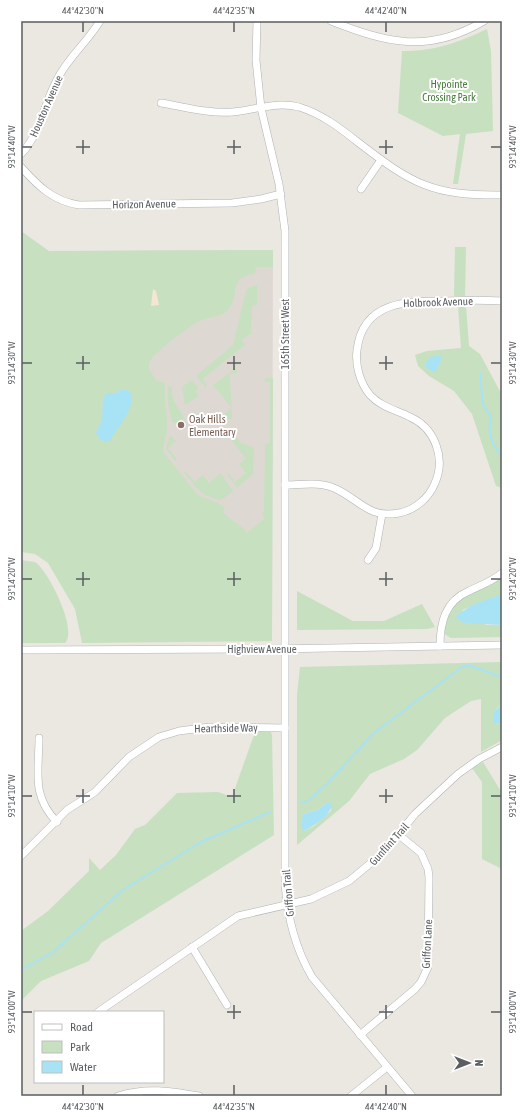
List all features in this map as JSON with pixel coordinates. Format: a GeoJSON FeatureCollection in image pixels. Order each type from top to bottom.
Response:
{"type":"FeatureCollection","features":[{"type":"Feature","properties":{"kind":"street","name":"Houston Avenue"},"geometry":{"type":"LineString","coordinates":[[21,154],[37,129],[48,97],[58,76],[73,54],[100,21]]}},
{"type":"Feature","properties":{"kind":"street","name":"165th Street West"},"geometry":{"type":"LineString","coordinates":[[257,21],[256,60],[261,108],[281,194],[286,250],[286,649]]}},
{"type":"Feature","properties":{"kind":"street"},"geometry":{"type":"LineString","coordinates":[[331,21],[374,37],[407,43],[429,41],[450,36],[484,21]]}},
{"type":"Feature","properties":{"kind":"street"},"geometry":{"type":"LineString","coordinates":[[161,102],[213,112],[234,112],[285,105],[298,107],[317,114],[333,123],[381,160],[407,177],[443,192],[470,195],[502,195]]}},
{"type":"Feature","properties":{"kind":"street"},"geometry":{"type":"LineString","coordinates":[[361,189],[381,160]]}},
{"type":"Feature","properties":{"kind":"street","name":"Horizon Avenue"},"geometry":{"type":"LineString","coordinates":[[21,167],[46,193],[65,202],[79,205],[232,203],[261,200],[281,194]]}},
{"type":"Feature","properties":{"kind":"street","name":"Holbrook Avenue"},"geometry":{"type":"LineString","coordinates":[[285,485],[315,484],[336,488],[360,506],[382,514],[405,511],[425,499],[435,484],[438,475],[439,456],[433,439],[422,424],[410,416],[380,404],[370,395],[362,381],[358,369],[357,352],[360,340],[366,326],[381,310],[402,302],[502,301]]}},
{"type":"Feature","properties":{"kind":"street"},"geometry":{"type":"LineString","coordinates":[[368,560],[376,548],[382,514]]}},
{"type":"Feature","properties":{"kind":"street"},"geometry":{"type":"LineString","coordinates":[[440,646],[440,627],[450,605],[462,594],[486,584],[502,573]]}},
{"type":"Feature","properties":{"kind":"street","name":"Highview Avenue"},"geometry":{"type":"LineString","coordinates":[[21,650],[286,649],[502,645]]}},
{"type":"Feature","properties":{"kind":"street","name":"Griffon Trail"},"geometry":{"type":"LineString","coordinates":[[286,649],[285,882],[291,928],[303,962],[322,991],[412,1096]]}},
{"type":"Feature","properties":{"kind":"street","name":"Hearthside Way"},"geometry":{"type":"LineString","coordinates":[[21,856],[57,822],[67,810],[95,792],[129,757],[159,737],[179,731],[210,727],[285,728]]}},
{"type":"Feature","properties":{"kind":"street"},"geometry":{"type":"LineString","coordinates":[[39,738],[39,794],[43,805],[57,822]]}},
{"type":"Feature","properties":{"kind":"street","name":"Gunflint Trail"},"geometry":{"type":"LineString","coordinates":[[99,1011],[238,916],[287,905],[325,893],[349,881],[372,863],[399,835],[416,814],[458,774],[479,760],[502,748]]}},
{"type":"Feature","properties":{"kind":"street","name":"Griffon Lane"},"geometry":{"type":"LineString","coordinates":[[360,1035],[421,982],[428,967],[428,869],[420,853],[399,835]]}},
{"type":"Feature","properties":{"kind":"street"},"geometry":{"type":"LineString","coordinates":[[192,947],[227,1005]]}},
{"type":"Feature","properties":{"kind":"street"},"geometry":{"type":"LineString","coordinates":[[351,1096],[387,1067]]}},
{"type":"Feature","properties":{"kind":"street"},"geometry":{"type":"LineString","coordinates":[[118,1096],[135,1091],[153,1090],[199,1096]]}},
{"type":"Feature","properties":{"kind":"shaded area","name":"Oak Hills Elementary"},"geometry":{"type":"Polygon","coordinates":[[[273,250],[272,630],[89,632],[89,251],[273,250]]]}},
{"type":"Feature","properties":{"kind":"green space","name":"Hypointe Crossing Park"},"geometry":{"type":"Polygon","coordinates":[[[487,29],[491,51],[493,131],[466,134],[458,184],[453,184],[460,134],[443,136],[398,113],[402,51],[436,48],[487,29]]]}},
{"type":"Feature","properties":{"kind":"green space","name":"Oak Hills Elementary"},"geometry":{"type":"Polygon","coordinates":[[[21,231],[49,251],[273,250],[273,267],[256,267],[255,274],[246,275],[241,278],[236,287],[232,303],[226,312],[202,320],[181,333],[152,358],[149,369],[156,380],[165,383],[167,431],[164,453],[198,495],[222,505],[225,509],[223,512],[242,527],[247,533],[265,518],[262,514],[264,510],[265,444],[270,443],[270,382],[264,381],[266,378],[273,378],[272,641],[82,643],[75,609],[48,563],[35,554],[21,552],[21,231]],[[127,390],[107,393],[103,398],[102,420],[96,432],[98,437],[109,442],[119,423],[125,418],[127,390]]]}},
{"type":"Feature","properties":{"kind":"green space"},"geometry":{"type":"Polygon","coordinates":[[[455,247],[466,247],[465,296],[454,296],[455,247]]]}},
{"type":"Feature","properties":{"kind":"green space"},"geometry":{"type":"Polygon","coordinates":[[[257,285],[257,305],[252,306],[251,333],[242,340],[245,345],[202,379],[207,385],[205,387],[196,376],[233,345],[246,291],[250,287],[257,285]]]}},
{"type":"Feature","properties":{"kind":"green space"},"geometry":{"type":"Polygon","coordinates":[[[458,306],[466,306],[469,346],[480,354],[502,395],[502,488],[496,486],[472,414],[454,391],[429,376],[418,366],[415,355],[427,351],[461,348],[458,306]]]}},
{"type":"Feature","properties":{"kind":"green space"},"geometry":{"type":"Polygon","coordinates":[[[236,368],[238,373],[230,374],[232,408],[213,385],[236,368]]]}},
{"type":"Feature","properties":{"kind":"green space"},"geometry":{"type":"Polygon","coordinates":[[[192,380],[198,388],[196,392],[199,396],[185,405],[182,387],[192,380]]]}},
{"type":"Feature","properties":{"kind":"green space"},"geometry":{"type":"Polygon","coordinates":[[[168,386],[172,387],[174,400],[185,418],[176,424],[172,422],[168,404],[168,386]]]}},
{"type":"Feature","properties":{"kind":"green space"},"geometry":{"type":"Polygon","coordinates":[[[232,408],[232,418],[229,420],[225,413],[232,408]]]}},
{"type":"Feature","properties":{"kind":"green space"},"geometry":{"type":"Polygon","coordinates":[[[232,428],[237,439],[254,448],[253,474],[237,488],[227,474],[228,473],[235,482],[246,473],[239,464],[246,459],[228,433],[232,428]]]}},
{"type":"Feature","properties":{"kind":"green space"},"geometry":{"type":"Polygon","coordinates":[[[170,435],[176,441],[168,448],[177,459],[175,461],[166,449],[170,435]]]}},
{"type":"Feature","properties":{"kind":"green space"},"geometry":{"type":"Polygon","coordinates":[[[185,471],[195,482],[203,475],[209,483],[221,473],[233,491],[221,500],[209,497],[195,486],[184,472],[185,471]]]}},
{"type":"Feature","properties":{"kind":"green space"},"geometry":{"type":"Polygon","coordinates":[[[21,560],[35,562],[41,567],[54,588],[65,614],[68,626],[68,636],[65,643],[21,643],[21,560]]]}},
{"type":"Feature","properties":{"kind":"green space"},"geometry":{"type":"Polygon","coordinates":[[[502,578],[502,595],[462,610],[486,625],[502,625],[502,637],[451,638],[446,635],[444,629],[446,620],[455,604],[470,594],[502,578]]]}},
{"type":"Feature","properties":{"kind":"green space"},"geometry":{"type":"Polygon","coordinates":[[[297,591],[353,621],[384,621],[422,604],[435,627],[427,629],[297,630],[297,591]]]}},
{"type":"Feature","properties":{"kind":"green space"},"geometry":{"type":"Polygon","coordinates":[[[502,662],[502,704],[497,708],[494,717],[495,723],[502,724],[502,740],[481,752],[481,699],[471,701],[445,718],[417,750],[404,759],[370,774],[349,801],[297,845],[297,695],[300,667],[502,662]],[[328,802],[317,810],[303,814],[304,831],[314,826],[331,811],[331,804],[328,802]]]}},
{"type":"Feature","properties":{"kind":"green space"},"geometry":{"type":"Polygon","coordinates":[[[255,732],[271,732],[272,735],[274,835],[101,943],[89,961],[41,981],[21,1001],[21,931],[48,911],[89,871],[89,858],[100,870],[116,855],[135,829],[145,825],[177,793],[218,792],[232,797],[255,732]]]}},
{"type":"Feature","properties":{"kind":"green space"},"geometry":{"type":"Polygon","coordinates":[[[483,762],[502,793],[502,869],[482,859],[482,782],[472,768],[483,762]]]}},
{"type":"Feature","properties":{"kind":"sand"},"geometry":{"type":"Polygon","coordinates":[[[153,289],[156,291],[159,305],[151,306],[153,289]]]}},
{"type":"Feature","properties":{"kind":"water"},"geometry":{"type":"Polygon","coordinates":[[[441,355],[442,357],[436,372],[427,369],[425,363],[431,357],[441,355]]]}},
{"type":"Feature","properties":{"kind":"water"},"geometry":{"type":"Polygon","coordinates":[[[121,390],[127,390],[131,393],[132,399],[128,412],[109,442],[101,440],[96,432],[102,420],[103,398],[107,393],[115,393],[121,390]]]}},
{"type":"Feature","properties":{"kind":"water"},"geometry":{"type":"Polygon","coordinates":[[[502,595],[502,625],[464,623],[456,616],[472,605],[502,595]]]}},
{"type":"Feature","properties":{"kind":"water"},"geometry":{"type":"Polygon","coordinates":[[[502,704],[502,724],[494,723],[494,712],[502,704]]]}},
{"type":"Feature","properties":{"kind":"water"},"geometry":{"type":"Polygon","coordinates":[[[328,802],[332,804],[331,809],[325,817],[304,831],[301,829],[303,814],[317,810],[328,802]]]}},
{"type":"Feature","properties":{"kind":"waterway"},"geometry":{"type":"LineString","coordinates":[[480,373],[483,405],[491,416],[489,427],[491,437],[495,447],[502,456]]}},
{"type":"Feature","properties":{"kind":"waterway"},"geometry":{"type":"LineString","coordinates":[[301,803],[308,801],[325,786],[374,733],[462,667],[468,665],[502,677]]}},
{"type":"Feature","properties":{"kind":"waterway"},"geometry":{"type":"LineString","coordinates":[[21,970],[53,952],[123,890],[201,842],[270,812]]}},
{"type":"Feature","properties":{"kind":"place","name":"Oak Hills Elementary"},"geometry":{"type":"Point","coordinates":[181,425]}}]}
